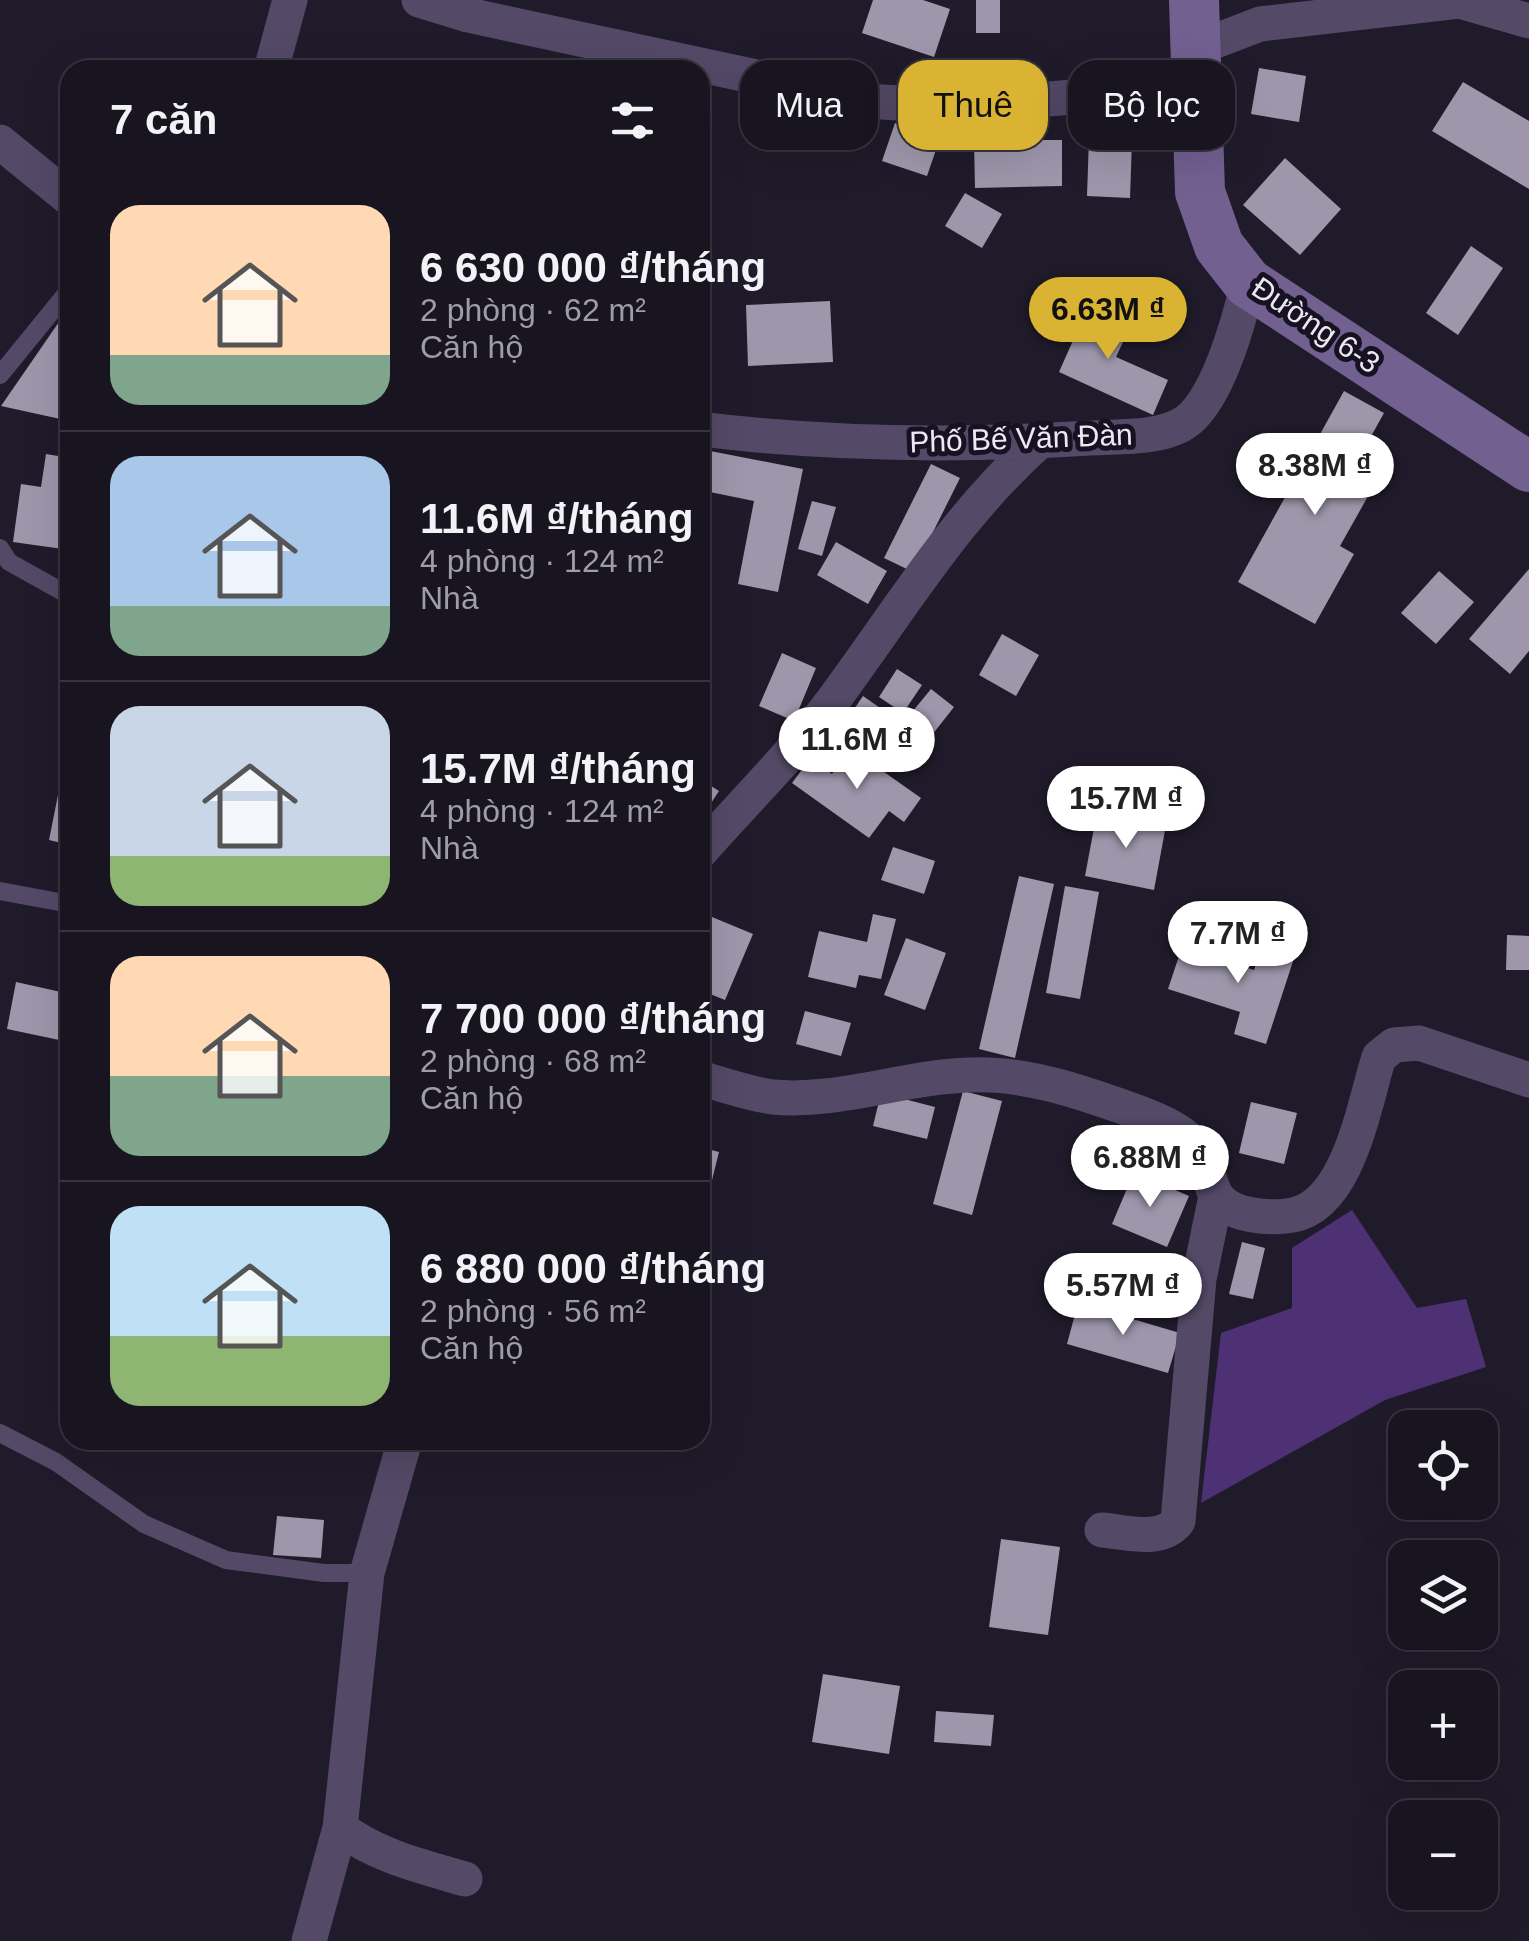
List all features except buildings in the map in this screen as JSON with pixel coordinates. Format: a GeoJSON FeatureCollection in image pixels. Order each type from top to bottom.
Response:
{"type":"FeatureCollection","features":[{"type":"Feature","properties":{"kind":"street"},"geometry":{"type":"LineString","coordinates":[[274,60],[290,0]]}},
{"type":"Feature","properties":{"kind":"street"},"geometry":{"type":"LineString","coordinates":[[418,0],[679,60]]}},
{"type":"Feature","properties":{"kind":"street","name":"Đường 6-3"},"geometry":{"type":"LineString","coordinates":[[1194,0],[1195,60]]}},
{"type":"Feature","properties":{"kind":"street"},"geometry":{"type":"LineString","coordinates":[[1206,60],[1260,24],[1459,0],[1529,21]]}},
{"type":"Feature","properties":{"kind":"street"},"geometry":{"type":"LineString","coordinates":[[710,67],[868,101],[934,106],[1012,104],[1068,93]]}},
{"type":"Feature","properties":{"kind":"street"},"geometry":{"type":"LineString","coordinates":[[0,142],[60,191]]}},
{"type":"Feature","properties":{"kind":"street","name":"Đường 6-3"},"geometry":{"type":"LineString","coordinates":[[1198,150],[1200,192],[1219,246],[1248,283],[1529,467]]}},
{"type":"Feature","properties":{"kind":"street","name":"Phố Bế Văn Đàn"},"geometry":{"type":"LineString","coordinates":[[710,430],[795,441],[1040,441],[1155,434],[1181,425],[1200,410],[1237,328],[1248,283]]}},
{"type":"Feature","properties":{"kind":"street"},"geometry":{"type":"LineString","coordinates":[[710,841],[830,704],[944,542],[1009,468],[1040,441]]}},
{"type":"Feature","properties":{"kind":"street"},"geometry":{"type":"LineString","coordinates":[[1216,1196],[1233,1208],[1265,1217],[1296,1214],[1328,1196],[1344,1168],[1379,1057],[1394,1045],[1419,1043],[1529,1080]]}},
{"type":"Feature","properties":{"kind":"street"},"geometry":{"type":"LineString","coordinates":[[710,1080],[774,1096],[809,1096],[970,1074],[1034,1079],[1139,1113],[1179,1131],[1200,1152],[1216,1196],[1198,1279],[1178,1521],[1170,1531],[1158,1535],[1102,1530]]}},
{"type":"Feature","properties":{"kind":"street"},"geometry":{"type":"LineString","coordinates":[[309,1941],[340,1828],[367,1573],[402,1450]]}},
{"type":"Feature","properties":{"kind":"street"},"geometry":{"type":"LineString","coordinates":[[340,1828],[361,1844],[398,1859],[464,1878]]}},
{"type":"Feature","properties":{"kind":"lane"},"geometry":{"type":"LineString","coordinates":[[0,376],[60,301]]}},
{"type":"Feature","properties":{"kind":"lane"},"geometry":{"type":"LineString","coordinates":[[0,548],[9,562],[60,590]]}},
{"type":"Feature","properties":{"kind":"lane"},"geometry":{"type":"LineString","coordinates":[[0,891],[60,902]]}},
{"type":"Feature","properties":{"kind":"lane"},"geometry":{"type":"LineString","coordinates":[[0,1433],[56,1462],[144,1524],[226,1560],[324,1573],[367,1573]]}},
{"type":"Feature","properties":{"kind":"shaded area"},"geometry":{"type":"Polygon","coordinates":[[[1352,1210],[1417,1308],[1466,1299],[1486,1367],[1385,1400],[1201,1503],[1221,1333],[1292,1308],[1292,1248],[1352,1210]]]}}]}
